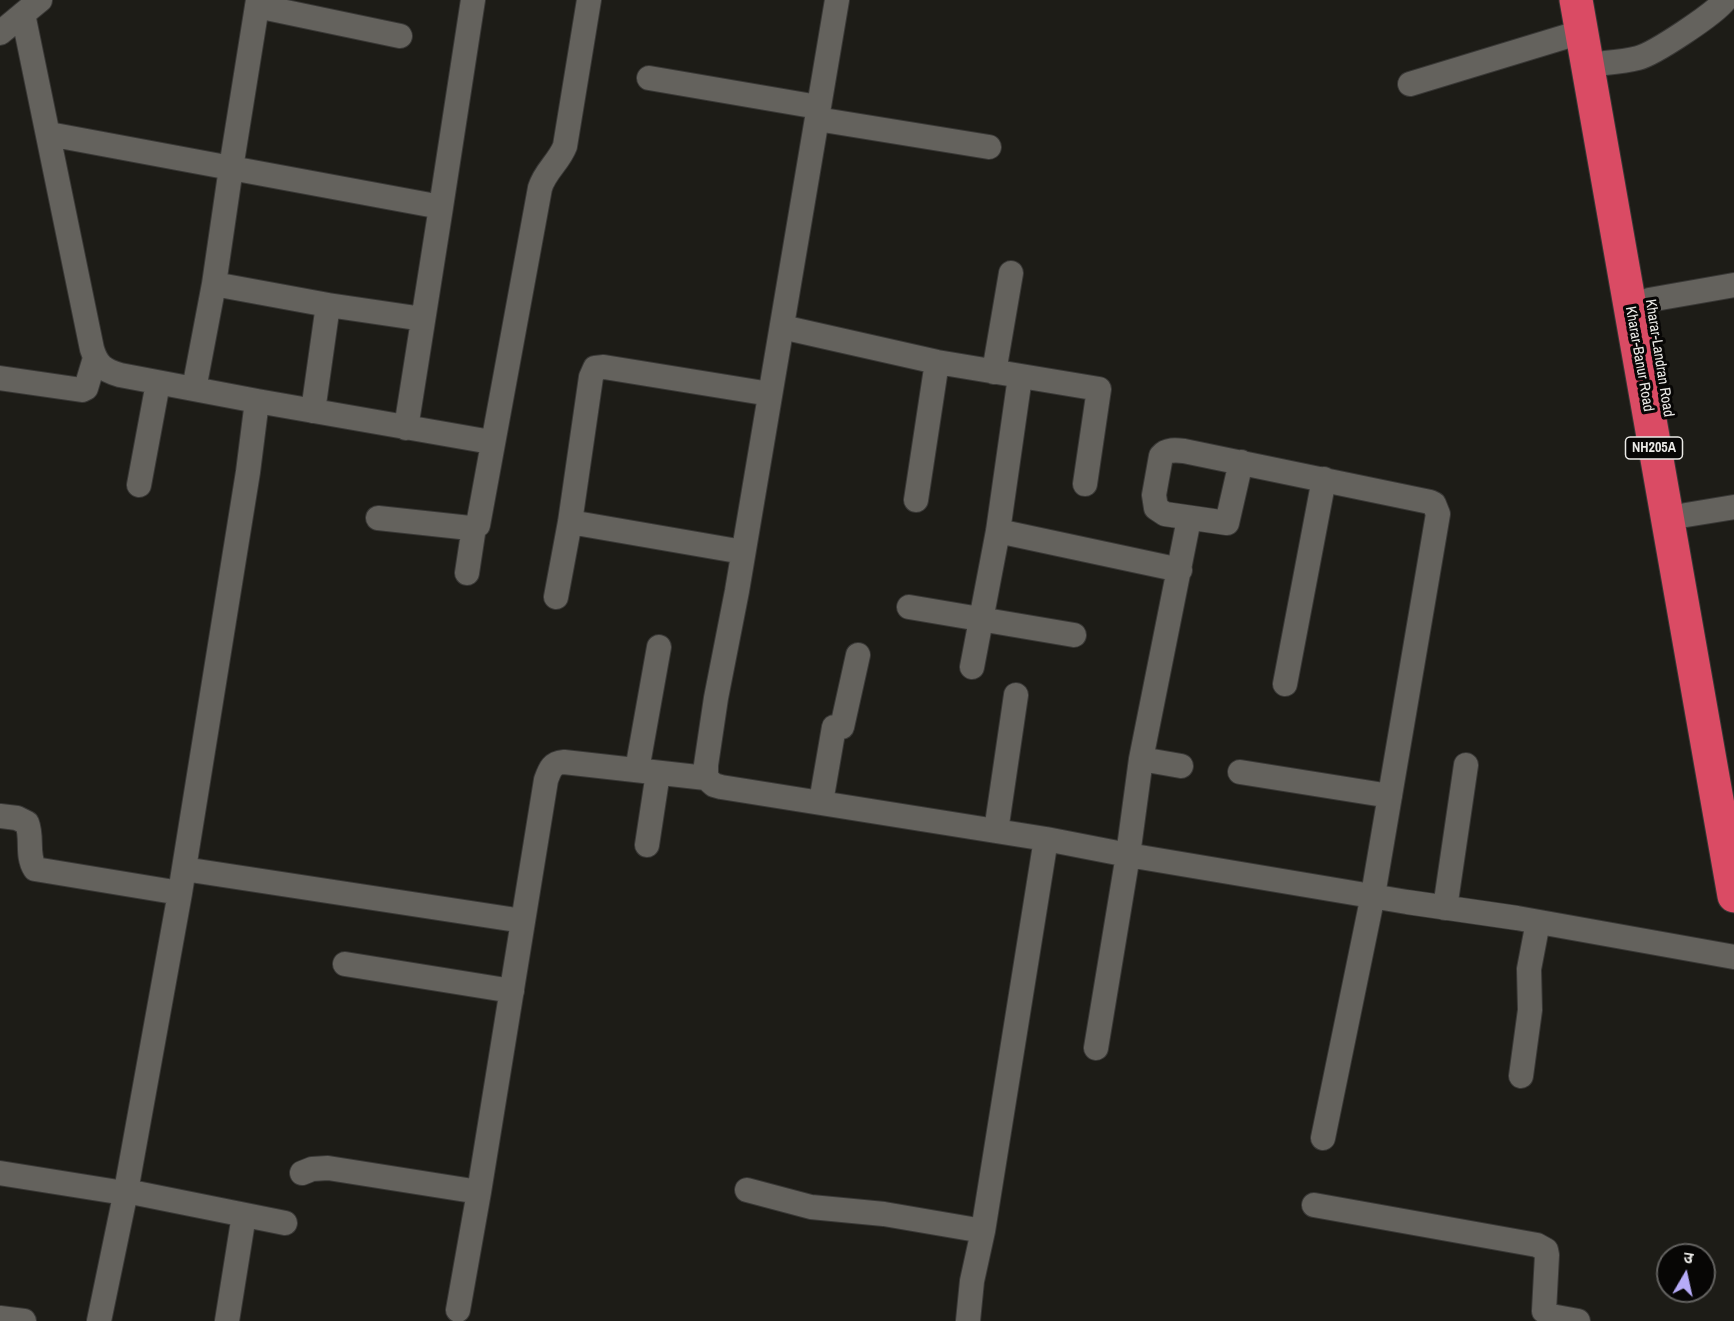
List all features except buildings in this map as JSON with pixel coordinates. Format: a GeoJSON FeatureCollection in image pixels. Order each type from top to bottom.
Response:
{"type":"FeatureCollection","features":[{"type":"Feature","properties":{"kind":"highway","name":"Kharar-Banur Road"},"geometry":{"type":"LineString","coordinates":[[1576,0],[1734,896]]}},
{"type":"Feature","properties":{"kind":"highway","name":"Kharar-Landran Road"},"geometry":{"type":"LineString","coordinates":[[1594,0],[1734,787]]}},
{"type":"Feature","properties":{"kind":"street"},"geometry":{"type":"LineString","coordinates":[[406,428],[473,0]]}},
{"type":"Feature","properties":{"kind":"street"},"geometry":{"type":"LineString","coordinates":[[467,573],[540,188],[546,173],[560,157],[565,146],[590,0]]}},
{"type":"Feature","properties":{"kind":"street"},"geometry":{"type":"LineString","coordinates":[[706,778],[716,698],[837,0]]}},
{"type":"Feature","properties":{"kind":"street"},"geometry":{"type":"LineString","coordinates":[[194,388],[214,284],[258,3],[400,36]]}},
{"type":"Feature","properties":{"kind":"street"},"geometry":{"type":"LineString","coordinates":[[1605,63],[1632,60],[1653,52],[1719,3]]}},
{"type":"Feature","properties":{"kind":"street"},"geometry":{"type":"LineString","coordinates":[[32,7],[49,134],[67,237],[95,358],[99,365],[108,372],[158,384],[194,388],[491,442]]}},
{"type":"Feature","properties":{"kind":"street"},"geometry":{"type":"LineString","coordinates":[[0,33],[32,7]]}},
{"type":"Feature","properties":{"kind":"street"},"geometry":{"type":"LineString","coordinates":[[1410,84],[1581,32]]}},
{"type":"Feature","properties":{"kind":"street"},"geometry":{"type":"LineString","coordinates":[[649,78],[989,147]]}},
{"type":"Feature","properties":{"kind":"street"},"geometry":{"type":"LineString","coordinates":[[49,134],[441,207]]}},
{"type":"Feature","properties":{"kind":"street"},"geometry":{"type":"LineString","coordinates":[[994,372],[1011,273]]}},
{"type":"Feature","properties":{"kind":"street"},"geometry":{"type":"LineString","coordinates":[[214,284],[328,305],[423,319]]}},
{"type":"Feature","properties":{"kind":"street"},"geometry":{"type":"LineString","coordinates":[[1649,300],[1734,285]]}},
{"type":"Feature","properties":{"kind":"street"},"geometry":{"type":"LineString","coordinates":[[313,411],[328,305]]}},
{"type":"Feature","properties":{"kind":"street"},"geometry":{"type":"LineString","coordinates":[[782,327],[937,362],[1099,389],[1085,484]]}},
{"type":"Feature","properties":{"kind":"street"},"geometry":{"type":"LineString","coordinates":[[0,378],[82,390],[86,388],[95,358]]}},
{"type":"Feature","properties":{"kind":"street"},"geometry":{"type":"LineString","coordinates":[[916,500],[937,362]]}},
{"type":"Feature","properties":{"kind":"street"},"geometry":{"type":"LineString","coordinates":[[556,597],[570,522],[591,377],[595,368],[604,367],[770,394]]}},
{"type":"Feature","properties":{"kind":"street"},"geometry":{"type":"LineString","coordinates":[[972,667],[998,531],[1020,377]]}},
{"type":"Feature","properties":{"kind":"street"},"geometry":{"type":"LineString","coordinates":[[139,485],[158,384]]}},
{"type":"Feature","properties":{"kind":"street"},"geometry":{"type":"LineString","coordinates":[[99,1321],[126,1191],[180,893],[246,484],[257,401]]}},
{"type":"Feature","properties":{"kind":"street"},"geometry":{"type":"LineString","coordinates":[[1240,462],[1227,523],[1165,514],[1156,507],[1154,495],[1157,471],[1163,453],[1176,450],[1240,462],[1324,479],[1430,502],[1437,509],[1373,895],[1323,1138]]}},
{"type":"Feature","properties":{"kind":"street"},"geometry":{"type":"LineString","coordinates":[[1286,684],[1324,479]]}},
{"type":"Feature","properties":{"kind":"street"},"geometry":{"type":"LineString","coordinates":[[1686,515],[1734,507]]}},
{"type":"Feature","properties":{"kind":"street"},"geometry":{"type":"LineString","coordinates":[[378,518],[474,527]]}},
{"type":"Feature","properties":{"kind":"street"},"geometry":{"type":"LineString","coordinates":[[1096,1048],[1128,855],[1141,759],[1189,519]]}},
{"type":"Feature","properties":{"kind":"street"},"geometry":{"type":"LineString","coordinates":[[570,522],[743,552]]}},
{"type":"Feature","properties":{"kind":"street"},"geometry":{"type":"LineString","coordinates":[[998,531],[1180,570]]}},
{"type":"Feature","properties":{"kind":"street"},"geometry":{"type":"LineString","coordinates":[[909,607],[1074,635]]}},
{"type":"Feature","properties":{"kind":"street"},"geometry":{"type":"LineString","coordinates":[[647,845],[648,772],[659,647]]}},
{"type":"Feature","properties":{"kind":"street"},"geometry":{"type":"LineString","coordinates":[[821,802],[834,727],[842,727],[858,655]]}},
{"type":"Feature","properties":{"kind":"street"},"geometry":{"type":"LineString","coordinates":[[996,831],[1016,695]]}},
{"type":"Feature","properties":{"kind":"street"},"geometry":{"type":"LineString","coordinates":[[1141,759],[1181,766]]}},
{"type":"Feature","properties":{"kind":"street"},"geometry":{"type":"LineString","coordinates":[[458,1310],[546,780],[552,766],[564,762],[706,778],[721,787],[1046,838],[1128,855],[1538,922],[1734,957]]}},
{"type":"Feature","properties":{"kind":"street"},"geometry":{"type":"LineString","coordinates":[[1444,908],[1466,765]]}},
{"type":"Feature","properties":{"kind":"street"},"geometry":{"type":"LineString","coordinates":[[1240,772],[1390,796]]}},
{"type":"Feature","properties":{"kind":"street"},"geometry":{"type":"LineString","coordinates":[[0,816],[17,818],[27,823],[30,859],[35,869],[180,893]]}},
{"type":"Feature","properties":{"kind":"street"},"geometry":{"type":"LineString","coordinates":[[968,1321],[972,1281],[983,1231],[1046,838]]}},
{"type":"Feature","properties":{"kind":"street"},"geometry":{"type":"LineString","coordinates":[[184,868],[523,921]]}},
{"type":"Feature","properties":{"kind":"street"},"geometry":{"type":"LineString","coordinates":[[1521,1076],[1530,1010],[1529,969],[1538,922]]}},
{"type":"Feature","properties":{"kind":"street"},"geometry":{"type":"LineString","coordinates":[[345,964],[512,991]]}},
{"type":"Feature","properties":{"kind":"street"},"geometry":{"type":"LineString","coordinates":[[302,1173],[317,1168],[340,1169],[479,1192]]}},
{"type":"Feature","properties":{"kind":"street"},"geometry":{"type":"LineString","coordinates":[[0,1173],[118,1192],[126,1191],[285,1223]]}},
{"type":"Feature","properties":{"kind":"street"},"geometry":{"type":"LineString","coordinates":[[747,1190],[811,1207],[884,1214],[983,1231]]}},
{"type":"Feature","properties":{"kind":"street"},"geometry":{"type":"LineString","coordinates":[[1314,1205],[1542,1247],[1546,1250],[1547,1255],[1544,1311],[1551,1316],[1578,1321]]}},
{"type":"Feature","properties":{"kind":"street"},"geometry":{"type":"LineString","coordinates":[[227,1321],[244,1215]]}},
{"type":"Feature","properties":{"kind":"street"},"geometry":{"type":"LineString","coordinates":[[0,1318],[24,1321]]}}]}
